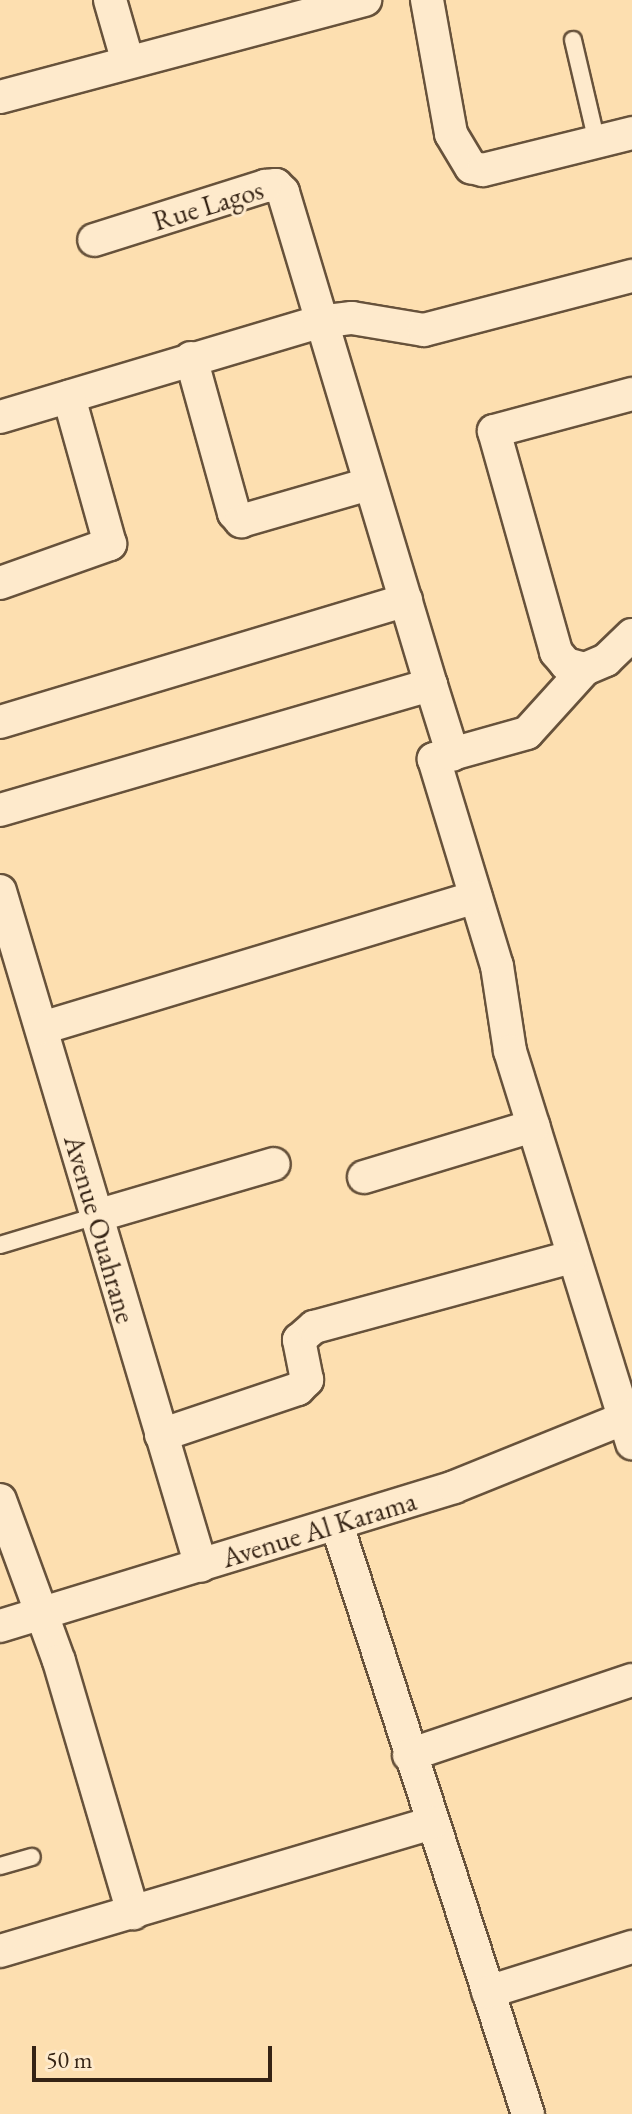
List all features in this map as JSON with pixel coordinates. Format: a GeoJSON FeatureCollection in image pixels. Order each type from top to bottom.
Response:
{"type":"FeatureCollection","features":[{"type":"Feature","properties":{"kind":"street"},"geometry":{"type":"LineString","coordinates":[[110,0],[127,59]]}},
{"type":"Feature","properties":{"kind":"street"},"geometry":{"type":"LineString","coordinates":[[0,97],[285,9],[365,0]]}},
{"type":"Feature","properties":{"kind":"street"},"geometry":{"type":"LineString","coordinates":[[427,0],[451,134],[471,167],[483,170],[632,133]]}},
{"type":"Feature","properties":{"kind":"street","name":"Rue Lagos"},"geometry":{"type":"LineString","coordinates":[[94,240],[276,185],[319,322]]}},
{"type":"Feature","properties":{"kind":"street"},"geometry":{"type":"LineString","coordinates":[[0,417],[319,322],[352,318],[424,330],[632,276]]}},
{"type":"Feature","properties":{"kind":"street"},"geometry":{"type":"LineString","coordinates":[[319,322],[453,755]]}},
{"type":"Feature","properties":{"kind":"street"},"geometry":{"type":"LineString","coordinates":[[191,358],[234,513],[241,521],[369,484]]}},
{"type":"Feature","properties":{"kind":"street"},"geometry":{"type":"LineString","coordinates":[[585,669],[566,664],[556,652],[494,431],[632,394]]}},
{"type":"Feature","properties":{"kind":"street"},"geometry":{"type":"LineString","coordinates":[[0,583],[110,544],[69,397]]}},
{"type":"Feature","properties":{"kind":"street"},"geometry":{"type":"LineString","coordinates":[[0,722],[406,600]]}},
{"type":"Feature","properties":{"kind":"street"},"geometry":{"type":"LineString","coordinates":[[629,1426],[572,1257],[510,1051],[497,966],[434,759],[527,733],[585,669],[606,660],[632,635]]}},
{"type":"Feature","properties":{"kind":"street"},"geometry":{"type":"LineString","coordinates":[[0,810],[431,685]]}},
{"type":"Feature","properties":{"kind":"street","name":"Avenue Ouahrane"},"geometry":{"type":"LineString","coordinates":[[0,891],[201,1566]]}},
{"type":"Feature","properties":{"kind":"street"},"geometry":{"type":"LineString","coordinates":[[42,1028],[476,897]]}},
{"type":"Feature","properties":{"kind":"street"},"geometry":{"type":"LineString","coordinates":[[364,1177],[533,1126]]}},
{"type":"Feature","properties":{"kind":"street"},"geometry":{"type":"LineString","coordinates":[[96,1216],[274,1164]]}},
{"type":"Feature","properties":{"kind":"street"},"geometry":{"type":"LineString","coordinates":[[161,1435],[298,1389],[307,1380],[299,1340],[314,1327],[572,1257]]}},
{"type":"Feature","properties":{"kind":"street","name":"Avenue Al Karama"},"geometry":{"type":"LineString","coordinates":[[0,1626],[337,1525],[629,1426]]}},
{"type":"Feature","properties":{"kind":"street"},"geometry":{"type":"LineString","coordinates":[[0,1500],[59,1661],[133,1913]]}},
{"type":"Feature","properties":{"kind":"street"},"geometry":{"type":"LineString","coordinates":[[337,1525],[409,1755],[528,2114]]}},
{"type":"Feature","properties":{"kind":"street"},"geometry":{"type":"LineString","coordinates":[[409,1755],[632,1680]]}},
{"type":"Feature","properties":{"kind":"street"},"geometry":{"type":"LineString","coordinates":[[0,1951],[432,1823]]}},
{"type":"Feature","properties":{"kind":"street"},"geometry":{"type":"LineString","coordinates":[[488,1992],[632,1947]]}},
{"type":"Feature","properties":{"kind":"lane"},"geometry":{"type":"LineString","coordinates":[[573,40],[597,142]]}},
{"type":"Feature","properties":{"kind":"lane"},"geometry":{"type":"LineString","coordinates":[[0,1245],[96,1216]]}},
{"type":"Feature","properties":{"kind":"lane"},"geometry":{"type":"LineString","coordinates":[[0,1866],[32,1857]]}}]}
